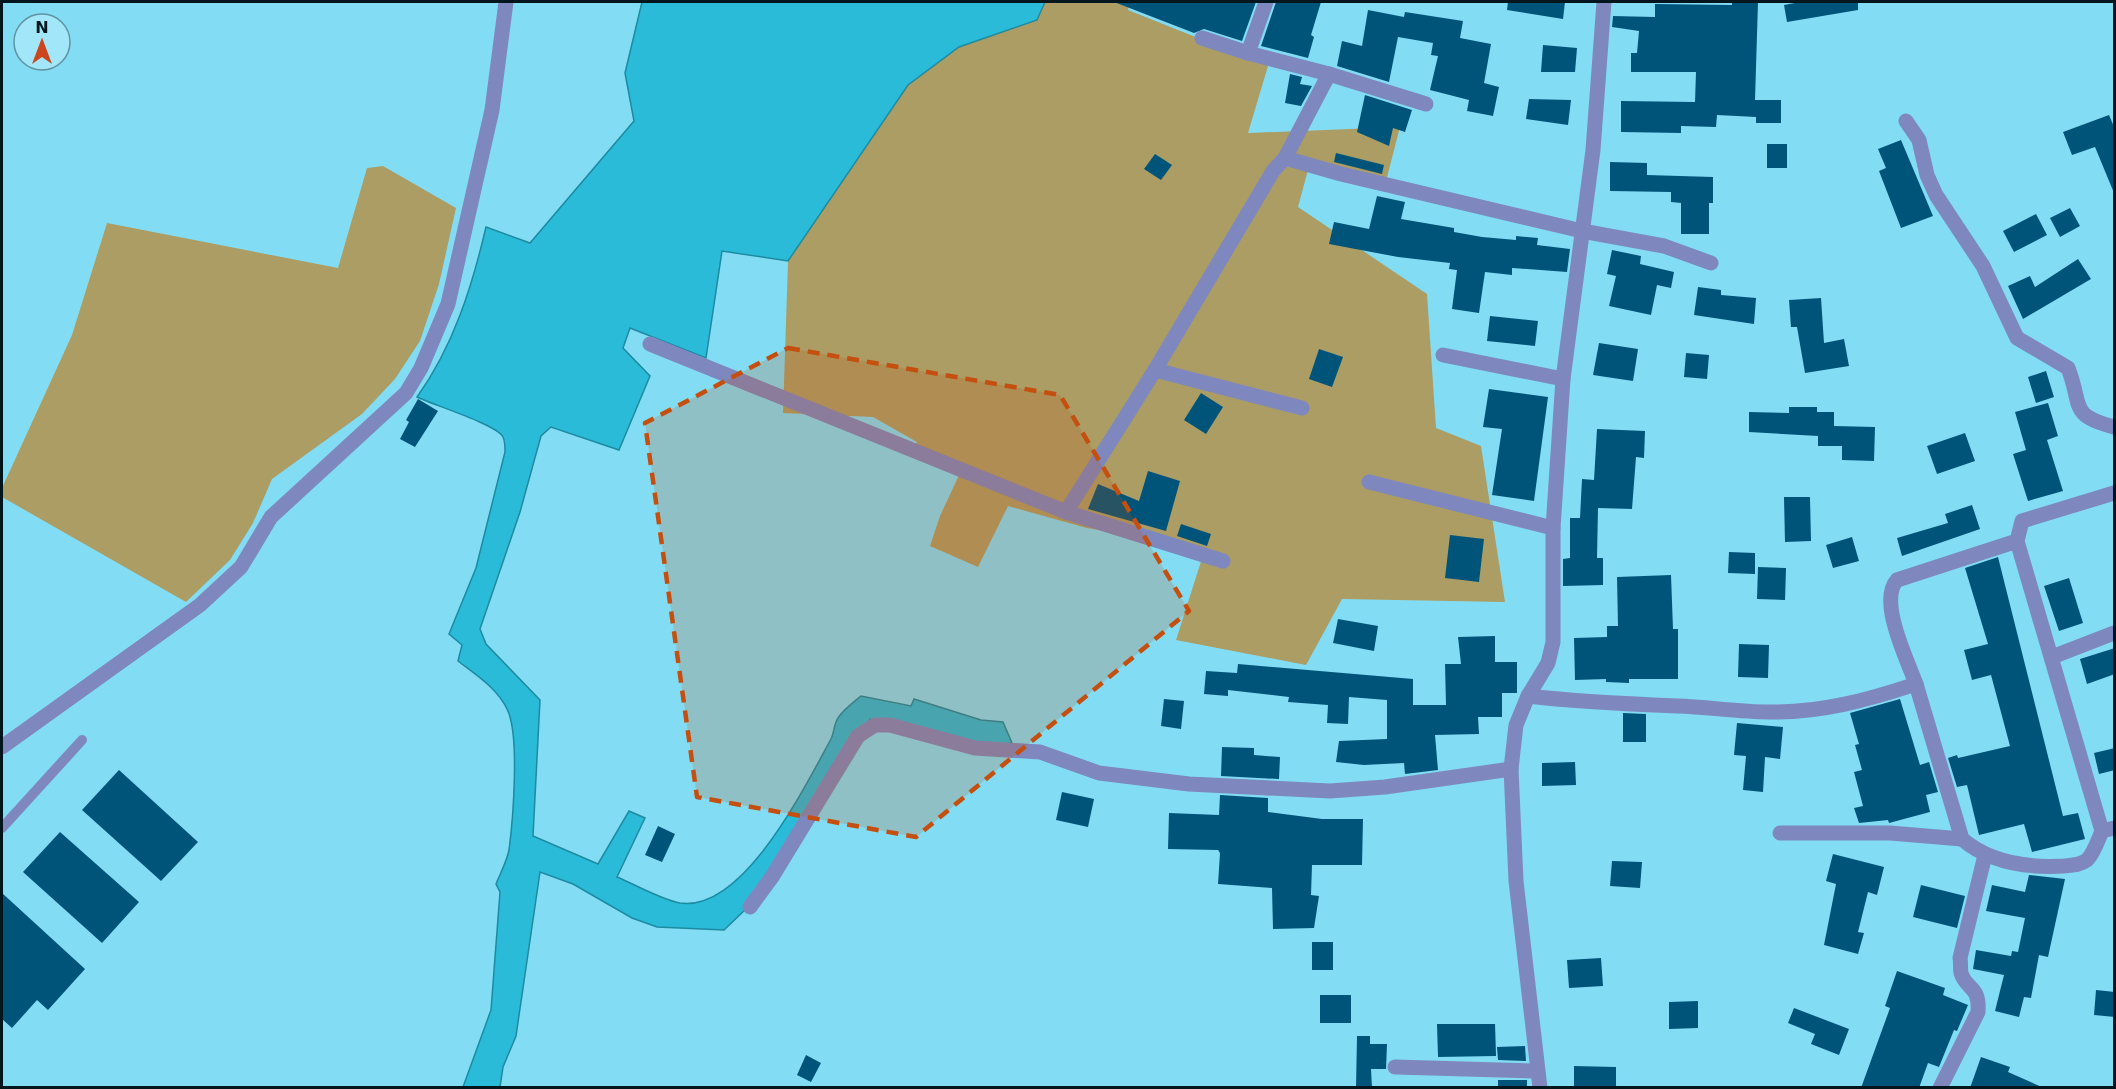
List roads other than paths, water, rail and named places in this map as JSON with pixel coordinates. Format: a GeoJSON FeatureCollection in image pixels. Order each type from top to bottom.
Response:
{"type":"FeatureCollection","features":[{"type":"Feature","properties":{"kind":"street"},"geometry":{"type":"LineString","coordinates":[[2,747],[201,605],[241,567],[272,517],[406,393],[421,368],[448,304],[492,110],[507,2]]}},
{"type":"Feature","properties":{"kind":"street"},"geometry":{"type":"LineString","coordinates":[[1248,54],[1266,2]]}},
{"type":"Feature","properties":{"kind":"street"},"geometry":{"type":"LineString","coordinates":[[1540,1088],[1529,975],[1516,880],[1511,769],[1516,725],[1528,696],[1548,663],[1553,642],[1553,528],[1563,379],[1593,150],[1604,2]]}},
{"type":"Feature","properties":{"kind":"street"},"geometry":{"type":"LineString","coordinates":[[1202,38],[1248,54],[1329,74],[1426,104]]}},
{"type":"Feature","properties":{"kind":"street"},"geometry":{"type":"LineString","coordinates":[[1066,512],[1155,370],[1273,171],[1285,158],[1329,74]]}},
{"type":"Feature","properties":{"kind":"street"},"geometry":{"type":"LineString","coordinates":[[1906,121],[1919,140],[1927,175],[1936,195],[1983,266],[2017,338],[2068,368],[2079,409],[2084,417],[2115,427]]}},
{"type":"Feature","properties":{"kind":"street"},"geometry":{"type":"LineString","coordinates":[[1285,158],[1341,174],[1582,231],[1664,246],[1712,263]]}},
{"type":"Feature","properties":{"kind":"street"},"geometry":{"type":"LineString","coordinates":[[650,344],[1066,512],[1223,561]]}},
{"type":"Feature","properties":{"kind":"street"},"geometry":{"type":"LineString","coordinates":[[1443,355],[1563,379]]}},
{"type":"Feature","properties":{"kind":"street"},"geometry":{"type":"LineString","coordinates":[[1155,370],[1302,408]]}},
{"type":"Feature","properties":{"kind":"street"},"geometry":{"type":"LineString","coordinates":[[1369,482],[1553,528]]}},
{"type":"Feature","properties":{"kind":"street"},"geometry":{"type":"LineString","coordinates":[[1779,832],[1890,833],[1962,839],[1985,855],[2034,868],[2079,864],[2091,855],[2108,829],[2017,541],[2022,521],[2115,493]]}},
{"type":"Feature","properties":{"kind":"street"},"geometry":{"type":"LineString","coordinates":[[1962,839],[1916,684],[1892,614],[1889,595],[1891,587],[1897,580],[2017,541]]}},
{"type":"Feature","properties":{"kind":"street"},"geometry":{"type":"LineString","coordinates":[[2052,657],[2115,633]]}},
{"type":"Feature","properties":{"kind":"street"},"geometry":{"type":"LineString","coordinates":[[1528,696],[1589,703],[1770,712],[1822,708],[1865,701],[1916,684]]}},
{"type":"Feature","properties":{"kind":"street"},"geometry":{"type":"LineString","coordinates":[[750,907],[772,877],[858,736],[875,726],[890,725],[975,748],[1040,752],[1099,773],[1189,784],[1330,791],[1385,788],[1511,769]]}},
{"type":"Feature","properties":{"kind":"street"},"geometry":{"type":"LineString","coordinates":[[1940,1088],[1978,1012],[1979,999],[1975,989],[1961,975],[1960,958],[1985,855]]}},
{"type":"Feature","properties":{"kind":"street"},"geometry":{"type":"LineString","coordinates":[[1395,1067],[1537,1071]]}},
{"type":"Feature","properties":{"kind":"lane"},"geometry":{"type":"LineString","coordinates":[[2,828],[82,740]]}},
{"type":"Feature","properties":{"kind":"water"},"geometry":{"type":"Polygon","coordinates":[[[642,2],[1045,2],[1037,20],[959,47],[908,85],[788,261],[722,251],[706,358],[630,328],[623,348],[650,376],[619,450],[551,427],[541,436],[520,512],[480,629],[486,644],[540,700],[533,836],[598,864],[629,811],[645,818],[617,877],[680,903],[704,900],[727,888],[770,842],[820,760],[831,739],[838,718],[861,696],[911,706],[914,699],[981,720],[1003,722],[1012,743],[994,746],[870,719],[748,907],[724,930],[657,927],[632,918],[573,884],[540,872],[516,1036],[503,1067],[500,1087],[463,1087],[491,1010],[500,892],[496,884],[509,850],[514,799],[514,757],[511,721],[503,701],[492,688],[458,661],[462,645],[449,634],[476,568],[505,446],[499,432],[417,397],[441,358],[460,316],[486,227],[530,243],[634,121],[625,73],[642,2]]]}}]}
